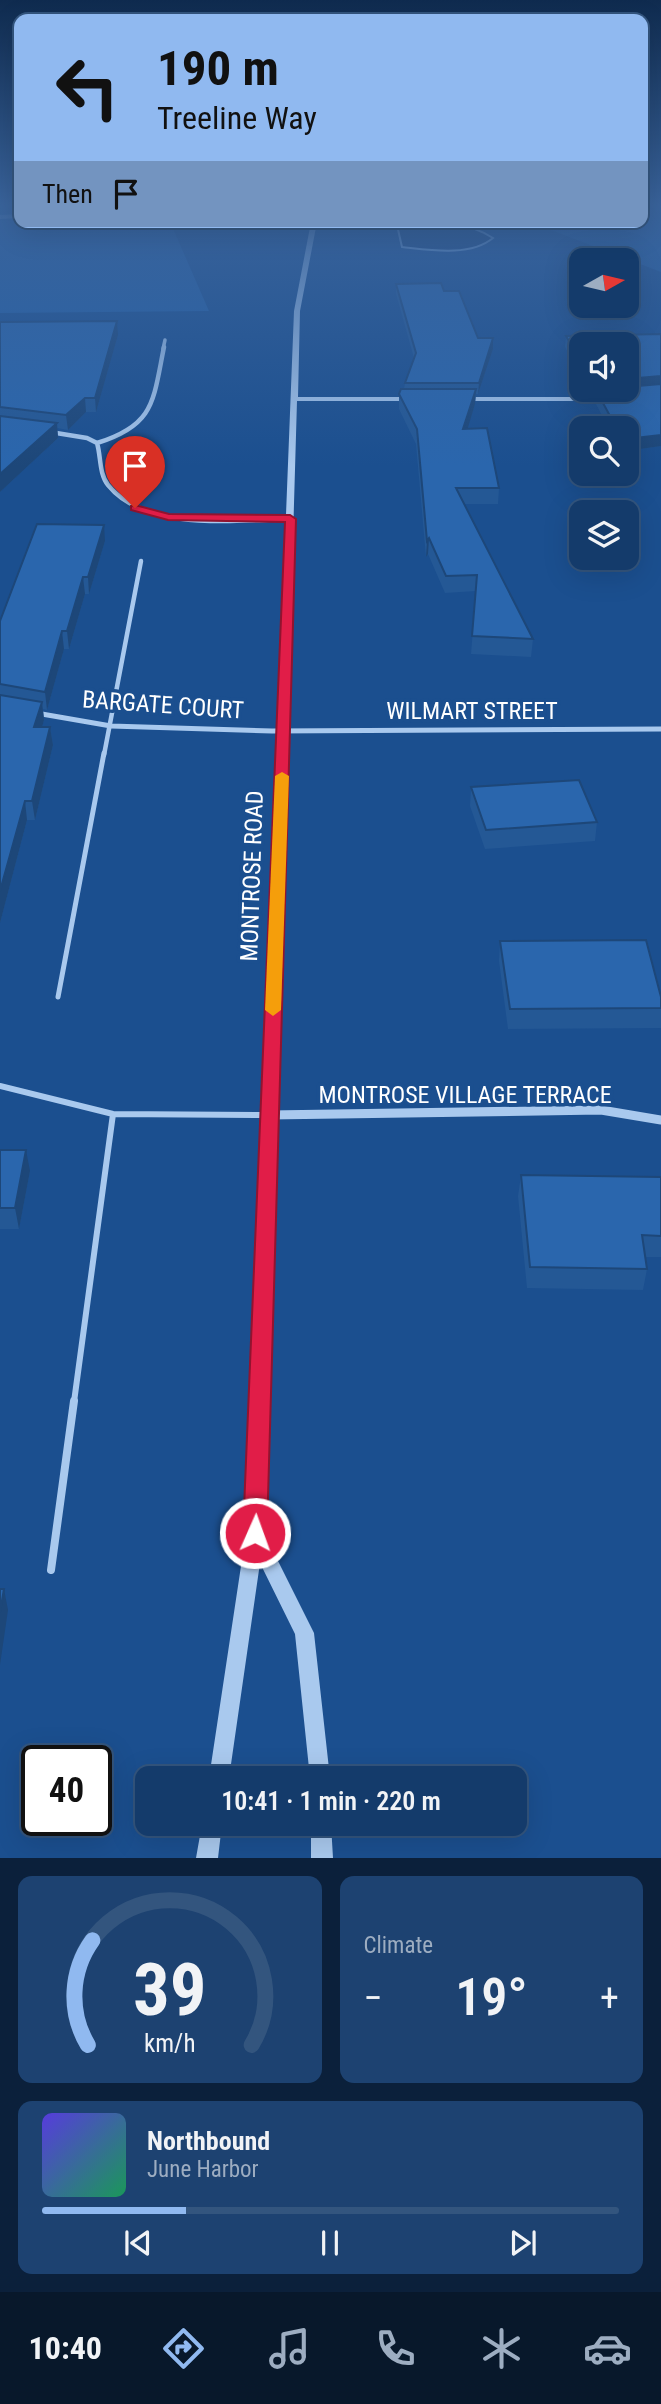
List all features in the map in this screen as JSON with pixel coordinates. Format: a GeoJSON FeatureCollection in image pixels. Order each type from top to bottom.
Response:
{"type":"FeatureCollection","features":[{"type":"Feature","properties":{"kind":"street","name":"MONTROSE ROAD"},"geometry":{"type":"LineString","coordinates":[[221,1766],[255,1533],[294,399],[298,311],[301,293]]}},
{"type":"Feature","properties":{"kind":"street"},"geometry":{"type":"LineString","coordinates":[[47,432],[87,438],[97,443],[137,427],[148,414],[165,340]]}},
{"type":"Feature","properties":{"kind":"street"},"geometry":{"type":"LineString","coordinates":[[294,399],[432,399]]}},
{"type":"Feature","properties":{"kind":"street"},"geometry":{"type":"LineString","coordinates":[[446,399],[569,399]]}},
{"type":"Feature","properties":{"kind":"street"},"geometry":{"type":"LineString","coordinates":[[97,443],[107,484],[135,508],[168,517],[290,519]]}},
{"type":"Feature","properties":{"kind":"street","name":"BARGATE COURT"},"geometry":{"type":"LineString","coordinates":[[25,711],[111,726],[284,730]]}},
{"type":"Feature","properties":{"kind":"street","name":"WILMART STREET"},"geometry":{"type":"LineString","coordinates":[[284,730],[661,729]]}},
{"type":"Feature","properties":{"kind":"street","name":"MONTROSE VILLAGE TERRACE"},"geometry":{"type":"LineString","coordinates":[[269,1115],[601,1110],[661,1120]]}},
{"type":"Feature","properties":{"kind":"street","name":"MONTROSE ROAD"},"geometry":{"type":"LineString","coordinates":[[255,1533],[304,1633],[319,1766]]}},
{"type":"Feature","properties":{"kind":"street"},"geometry":{"type":"LineString","coordinates":[[207,1858],[210,1836]]}},
{"type":"Feature","properties":{"kind":"street"},"geometry":{"type":"LineString","coordinates":[[321,1836],[322,1858]]}},
{"type":"Feature","properties":{"kind":"lane"},"geometry":{"type":"LineString","coordinates":[[58,998],[141,561]]}},
{"type":"Feature","properties":{"kind":"lane"},"geometry":{"type":"LineString","coordinates":[[0,1086],[113,1114],[269,1115]]}},
{"type":"Feature","properties":{"kind":"lane"},"geometry":{"type":"LineString","coordinates":[[51,1570],[113,1114]]}},
{"type":"Feature","properties":{"kind":"shaded area"},"geometry":{"type":"Polygon","coordinates":[[[0,293],[201,293],[209,311],[0,313],[0,293]]]}},
{"type":"Feature","properties":{"kind":"building"},"geometry":{"type":"Polygon","coordinates":[[[399,293],[460,293],[478,338],[493,338],[479,383],[405,383],[416,353],[399,293]]]}},
{"type":"Feature","properties":{"kind":"building"},"geometry":{"type":"Polygon","coordinates":[[[117,321],[95,398],[85,398],[66,415],[0,407],[0,322],[117,321]]]}},
{"type":"Feature","properties":{"kind":"building"},"geometry":{"type":"Polygon","coordinates":[[[639,334],[661,334],[661,376],[639,378],[639,334]]]}},
{"type":"Feature","properties":{"kind":"building"},"geometry":{"type":"Polygon","coordinates":[[[661,384],[661,435],[639,438],[639,416],[610,416],[602,402],[639,402],[639,386],[661,384]]]}},
{"type":"Feature","properties":{"kind":"building"},"geometry":{"type":"Polygon","coordinates":[[[401,389],[476,389],[463,429],[487,428],[499,488],[456,488],[533,639],[472,636],[477,575],[446,576],[429,538],[427,541],[417,429],[399,394],[401,389]]]}},
{"type":"Feature","properties":{"kind":"building"},"geometry":{"type":"Polygon","coordinates":[[[0,416],[57,423],[0,474],[0,416]]]}},
{"type":"Feature","properties":{"kind":"building"},"geometry":{"type":"Polygon","coordinates":[[[37,524],[104,525],[88,577],[83,577],[67,631],[62,631],[45,692],[0,684],[0,621],[37,524]]]}},
{"type":"Feature","properties":{"kind":"building"},"geometry":{"type":"Polygon","coordinates":[[[0,695],[42,702],[34,727],[50,727],[32,801],[25,801],[0,891],[0,695]]]}},
{"type":"Feature","properties":{"kind":"building"},"geometry":{"type":"Polygon","coordinates":[[[579,780],[597,822],[486,830],[471,787],[579,780]]]}},
{"type":"Feature","properties":{"kind":"building"},"geometry":{"type":"Polygon","coordinates":[[[646,940],[661,997],[661,1008],[510,1009],[500,941],[646,940]]]}},
{"type":"Feature","properties":{"kind":"building"},"geometry":{"type":"Polygon","coordinates":[[[0,1150],[26,1150],[15,1208],[0,1208],[0,1150]]]}},
{"type":"Feature","properties":{"kind":"building"},"geometry":{"type":"Polygon","coordinates":[[[521,1175],[661,1177],[661,1236],[642,1235],[647,1269],[530,1267],[521,1175]]]}},
{"type":"Feature","properties":{"kind":"building"},"geometry":{"type":"Polygon","coordinates":[[[0,1589],[4,1589],[0,1612],[0,1589]]]}},
{"type":"Feature","properties":{"kind":"slow traffic"},"geometry":{"type":"LineString","coordinates":[[273,1010],[282,776]]}},
{"type":"Feature","properties":{"kind":"route"},"geometry":{"type":"LineString","coordinates":[[135,508],[168,517],[290,519],[255,1533]]}}]}
